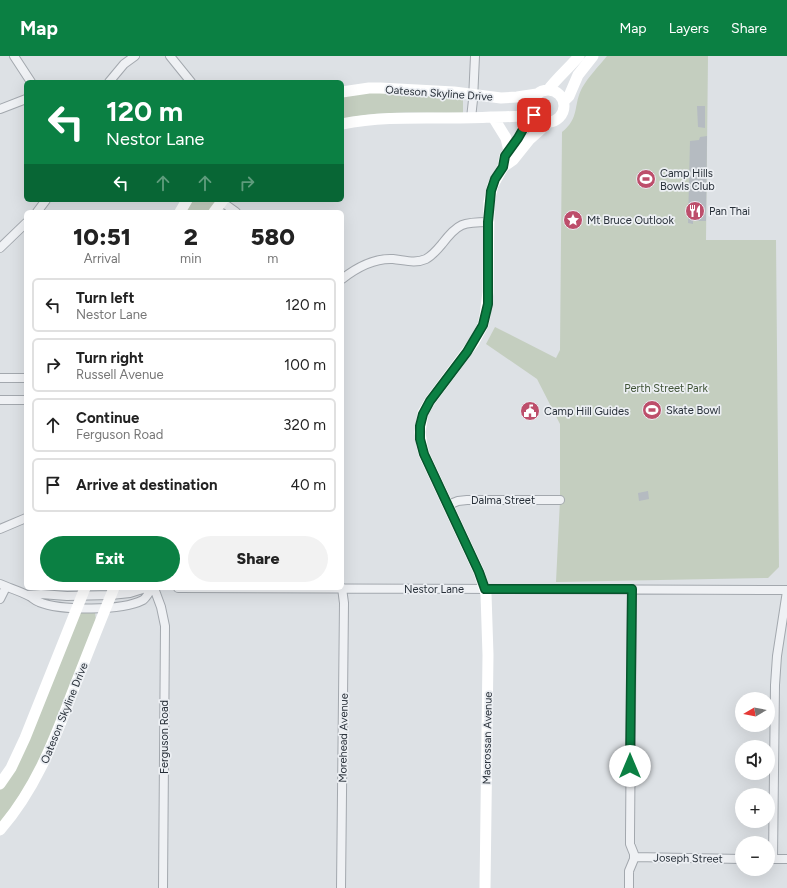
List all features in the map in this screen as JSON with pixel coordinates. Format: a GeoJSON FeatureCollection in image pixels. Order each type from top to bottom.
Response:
{"type":"FeatureCollection","features":[{"type":"Feature","properties":{"kind":"main road"},"geometry":{"type":"LineString","coordinates":[[548,90],[579,56]]}},
{"type":"Feature","properties":{"kind":"main road"},"geometry":{"type":"LineString","coordinates":[[564,101],[569,96],[578,75],[593,56]]}},
{"type":"Feature","properties":{"kind":"main road","name":"Oateson Skyline Drive"},"geometry":{"type":"LineString","coordinates":[[344,92],[369,88],[421,90],[506,98],[536,94]]}},
{"type":"Feature","properties":{"kind":"main road"},"geometry":{"type":"LineString","coordinates":[[544,90],[557,93],[564,101],[565,106],[562,116],[554,122],[548,123],[543,122],[534,115],[532,104],[536,94],[544,90]]}},
{"type":"Feature","properties":{"kind":"main road","name":"Oateson Skyline Drive"},"geometry":{"type":"LineString","coordinates":[[344,124],[368,119],[394,117],[471,118],[522,117],[534,115]]}},
{"type":"Feature","properties":{"kind":"main road"},"geometry":{"type":"LineString","coordinates":[[503,167],[505,156],[522,133],[526,124],[534,115]]}},
{"type":"Feature","properties":{"kind":"main road"},"geometry":{"type":"LineString","coordinates":[[493,117],[506,138],[509,151]]}},
{"type":"Feature","properties":{"kind":"main road"},"geometry":{"type":"LineString","coordinates":[[503,167],[513,160],[529,140],[548,123]]}},
{"type":"Feature","properties":{"kind":"main road","name":"Macrossan Avenue"},"geometry":{"type":"LineString","coordinates":[[485,888],[488,655],[487,600],[479,572],[422,446],[420,426],[423,414],[430,401],[467,352],[483,325],[488,298],[488,222],[491,191],[495,179],[503,167]]}},
{"type":"Feature","properties":{"kind":"main road"},"geometry":{"type":"LineString","coordinates":[[0,784],[11,768],[26,738],[83,592]]}},
{"type":"Feature","properties":{"kind":"main road","name":"Oateson Skyline Drive"},"geometry":{"type":"LineString","coordinates":[[0,830],[27,795],[47,756],[112,592]]}},
{"type":"Feature","properties":{"kind":"street"},"geometry":{"type":"LineString","coordinates":[[14,56],[30,80]]}},
{"type":"Feature","properties":{"kind":"street"},"geometry":{"type":"LineString","coordinates":[[111,80],[124,64],[135,56]]}},
{"type":"Feature","properties":{"kind":"street"},"geometry":{"type":"LineString","coordinates":[[170,56],[189,80]]}},
{"type":"Feature","properties":{"kind":"street"},"geometry":{"type":"LineString","coordinates":[[471,118],[475,56]]}},
{"type":"Feature","properties":{"kind":"street"},"geometry":{"type":"LineString","coordinates":[[0,110],[24,100]]}},
{"type":"Feature","properties":{"kind":"street"},"geometry":{"type":"LineString","coordinates":[[223,202],[233,210]]}},
{"type":"Feature","properties":{"kind":"street"},"geometry":{"type":"LineString","coordinates":[[344,278],[357,269],[375,261],[391,259],[413,262],[426,259],[436,251],[457,226],[470,222],[488,222]]}},
{"type":"Feature","properties":{"kind":"street"},"geometry":{"type":"LineString","coordinates":[[0,248],[24,225]]}},
{"type":"Feature","properties":{"kind":"street"},"geometry":{"type":"LineString","coordinates":[[0,378],[24,378]]}},
{"type":"Feature","properties":{"kind":"street"},"geometry":{"type":"LineString","coordinates":[[0,400],[24,400]]}},
{"type":"Feature","properties":{"kind":"street","name":"Dalma Street"},"geometry":{"type":"LineString","coordinates":[[448,505],[458,500],[560,500]]}},
{"type":"Feature","properties":{"kind":"street"},"geometry":{"type":"LineString","coordinates":[[0,529],[24,519]]}},
{"type":"Feature","properties":{"kind":"street"},"geometry":{"type":"LineString","coordinates":[[0,599],[3,585]]}},
{"type":"Feature","properties":{"kind":"street","name":"Ferguson Road"},"geometry":{"type":"LineString","coordinates":[[3,585],[28,595],[39,602],[56,606],[77,608],[106,607],[128,604],[146,598],[152,590]]}},
{"type":"Feature","properties":{"kind":"street","name":"Nestor Lane"},"geometry":{"type":"LineString","coordinates":[[344,588],[787,590]]}},
{"type":"Feature","properties":{"kind":"street"},"geometry":{"type":"LineString","coordinates":[[629,888],[629,871],[634,856],[630,844],[632,589]]}},
{"type":"Feature","properties":{"kind":"street"},"geometry":{"type":"LineString","coordinates":[[28,595],[41,594],[60,596],[83,592],[130,593],[140,590]]}},
{"type":"Feature","properties":{"kind":"street","name":"Ferguson Road"},"geometry":{"type":"LineString","coordinates":[[154,590],[163,613],[165,626],[163,888]]}},
{"type":"Feature","properties":{"kind":"street","name":"Morehead Avenue"},"geometry":{"type":"LineString","coordinates":[[342,590],[344,603],[342,888]]}},
{"type":"Feature","properties":{"kind":"street"},"geometry":{"type":"LineString","coordinates":[[772,836],[776,678],[787,590]]}},
{"type":"Feature","properties":{"kind":"street","name":"Joseph Street"},"geometry":{"type":"LineString","coordinates":[[634,856],[735,859]]}},
{"type":"Feature","properties":{"kind":"street"},"geometry":{"type":"LineString","coordinates":[[775,859],[787,860]]}},
{"type":"Feature","properties":{"kind":"green space","name":"Perth Street Park"},"geometry":{"type":"Polygon","coordinates":[[[607,56],[708,56],[706,240],[776,240],[779,567],[768,578],[556,582],[560,500],[560,424],[537,379],[486,344],[495,327],[556,358],[560,350],[562,132],[568,127],[574,116],[579,94],[582,88],[607,56]]]}},
{"type":"Feature","properties":{"kind":"green space"},"geometry":{"type":"Polygon","coordinates":[[[369,91],[463,97],[463,113],[387,113],[344,119],[344,96],[369,91]]]}},
{"type":"Feature","properties":{"kind":"green space"},"geometry":{"type":"Polygon","coordinates":[[[189,202],[218,202],[212,210],[184,210],[189,202]]]}},
{"type":"Feature","properties":{"kind":"green space"},"geometry":{"type":"Polygon","coordinates":[[[78,612],[95,612],[96,621],[45,755],[0,826],[0,788],[78,612]]]}},
{"type":"Feature","properties":{"kind":"building"},"geometry":{"type":"Polygon","coordinates":[[[697,106],[705,106],[705,128],[698,127],[697,106]]]}},
{"type":"Feature","properties":{"kind":"building"},"geometry":{"type":"Polygon","coordinates":[[[707,136],[706,221],[693,221],[693,224],[688,223],[690,141],[699,140],[700,137],[707,136]]]}},
{"type":"Feature","properties":{"kind":"building"},"geometry":{"type":"Polygon","coordinates":[[[648,491],[649,499],[639,501],[638,493],[648,491]]]}},
{"type":"Feature","properties":{"kind":"place","name":"Camp Hills Bowls Club"},"geometry":{"type":"Point","coordinates":[646,179]}},
{"type":"Feature","properties":{"kind":"place","name":"Pan Thai"},"geometry":{"type":"Point","coordinates":[695,211]}},
{"type":"Feature","properties":{"kind":"place","name":"Mt Bruce Outlook"},"geometry":{"type":"Point","coordinates":[573,220]}},
{"type":"Feature","properties":{"kind":"place","name":"Skate Bowl"},"geometry":{"type":"Point","coordinates":[652,410]}},
{"type":"Feature","properties":{"kind":"place","name":"Camp Hill Guides"},"geometry":{"type":"Point","coordinates":[530,411]}},
{"type":"Feature","properties":{"kind":"route"},"geometry":{"type":"LineString","coordinates":[[534,115],[526,124],[522,133],[505,156],[503,167],[495,179],[491,191],[488,222],[488,304],[483,325],[474,342],[430,401],[421,420],[420,439],[429,464],[479,572],[485,589],[632,589],[630,766]]}}]}
